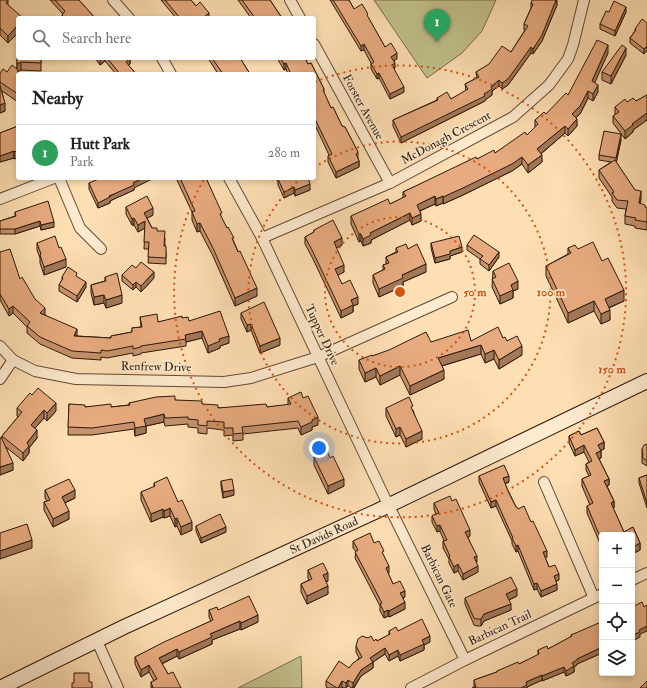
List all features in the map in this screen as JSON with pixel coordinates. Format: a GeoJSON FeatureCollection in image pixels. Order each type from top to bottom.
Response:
{"type":"FeatureCollection","features":[{"type":"Feature","properties":{"kind":"main road","name":"St Davids Road"},"geometry":{"type":"LineString","coordinates":[[0,688],[131,624],[389,505],[647,381]]}},
{"type":"Feature","properties":{"kind":"street"},"geometry":{"type":"LineString","coordinates":[[113,0],[127,16]]}},
{"type":"Feature","properties":{"kind":"street"},"geometry":{"type":"LineString","coordinates":[[290,0],[299,16]]}},
{"type":"Feature","properties":{"kind":"street","name":"McDonagh Crescent"},"geometry":{"type":"LineString","coordinates":[[262,238],[390,183],[513,117],[549,85],[568,58],[575,39],[584,0]]}},
{"type":"Feature","properties":{"kind":"street","name":"Forster Avenue"},"geometry":{"type":"LineString","coordinates":[[316,48],[390,183]]}},
{"type":"Feature","properties":{"kind":"street"},"geometry":{"type":"LineString","coordinates":[[163,60],[170,72]]}},
{"type":"Feature","properties":{"kind":"street"},"geometry":{"type":"LineString","coordinates":[[0,199],[49,180]]}},
{"type":"Feature","properties":{"kind":"street"},"geometry":{"type":"LineString","coordinates":[[60,180],[80,228],[101,249]]}},
{"type":"Feature","properties":{"kind":"street","name":"Tupper Drive"},"geometry":{"type":"LineString","coordinates":[[230,180],[262,238],[389,505]]}},
{"type":"Feature","properties":{"kind":"street","name":"Renfrew Drive"},"geometry":{"type":"LineString","coordinates":[[0,346],[13,360],[36,372],[76,379],[224,382],[251,378],[318,357],[452,297]]}},
{"type":"Feature","properties":{"kind":"street"},"geometry":{"type":"LineString","coordinates":[[0,379],[13,360]]}},
{"type":"Feature","properties":{"kind":"street"},"geometry":{"type":"LineString","coordinates":[[544,482],[598,596]]}},
{"type":"Feature","properties":{"kind":"street","name":"Barbican Gate"},"geometry":{"type":"LineString","coordinates":[[389,505],[465,660]]}},
{"type":"Feature","properties":{"kind":"street"},"geometry":{"type":"LineString","coordinates":[[635,579],[647,573]]}},
{"type":"Feature","properties":{"kind":"street","name":"Barbican Trail"},"geometry":{"type":"LineString","coordinates":[[411,688],[465,660],[598,596]]}},
{"type":"Feature","properties":{"kind":"street"},"geometry":{"type":"LineString","coordinates":[[97,641],[118,688]]}},
{"type":"Feature","properties":{"kind":"shaded area"},"geometry":{"type":"Polygon","coordinates":[[[374,0],[496,0],[482,31],[462,53],[427,78],[374,0]]]}},
{"type":"Feature","properties":{"kind":"shaded area"},"geometry":{"type":"Polygon","coordinates":[[[301,656],[302,688],[238,688],[301,656]]]}},
{"type":"Feature","properties":{"kind":"building"},"geometry":{"type":"Polygon","coordinates":[[[0,0],[8,0],[6,3],[21,16],[16,16],[16,27],[8,36],[0,28],[0,0]]]}},
{"type":"Feature","properties":{"kind":"building"},"geometry":{"type":"Polygon","coordinates":[[[55,0],[79,0],[93,16],[63,16],[62,15],[65,11],[55,0]]]}},
{"type":"Feature","properties":{"kind":"building"},"geometry":{"type":"Polygon","coordinates":[[[165,0],[191,0],[196,6],[200,2],[209,13],[205,16],[178,16],[165,0]]]}},
{"type":"Feature","properties":{"kind":"building"},"geometry":{"type":"Polygon","coordinates":[[[242,0],[270,0],[281,16],[254,16],[242,0]]]}},
{"type":"Feature","properties":{"kind":"building"},"geometry":{"type":"Polygon","coordinates":[[[333,0],[349,0],[354,9],[362,4],[385,47],[391,43],[397,53],[391,57],[395,63],[392,65],[404,87],[390,94],[379,73],[377,74],[371,64],[374,62],[364,44],[361,46],[333,0]]]}},
{"type":"Feature","properties":{"kind":"building"},"geometry":{"type":"Polygon","coordinates":[[[532,0],[556,0],[542,35],[533,49],[531,47],[508,79],[502,83],[499,80],[491,87],[492,89],[484,94],[485,96],[401,137],[393,120],[438,100],[437,98],[447,92],[451,99],[468,89],[465,84],[479,77],[476,72],[489,64],[502,46],[511,52],[528,26],[524,24],[533,4],[531,3],[532,0]]]}},
{"type":"Feature","properties":{"kind":"building"},"geometry":{"type":"Polygon","coordinates":[[[614,1],[626,7],[615,31],[600,24],[606,11],[609,12],[614,1]]]}},
{"type":"Feature","properties":{"kind":"building"},"geometry":{"type":"Polygon","coordinates":[[[642,19],[647,23],[647,46],[644,49],[630,38],[642,19]]]}},
{"type":"Feature","properties":{"kind":"building"},"geometry":{"type":"Polygon","coordinates":[[[597,40],[608,45],[592,81],[598,85],[593,94],[588,91],[580,106],[572,114],[577,119],[568,129],[565,126],[537,149],[542,155],[528,165],[522,157],[512,164],[443,197],[436,199],[435,196],[417,205],[421,214],[412,218],[410,213],[370,233],[371,235],[363,239],[361,234],[359,234],[351,216],[388,199],[390,204],[406,196],[403,192],[476,157],[477,159],[494,150],[495,153],[525,132],[527,135],[538,124],[535,120],[544,112],[546,114],[566,93],[568,95],[597,40]]]}},
{"type":"Feature","properties":{"kind":"building"},"geometry":{"type":"Polygon","coordinates":[[[622,45],[626,48],[611,76],[602,72],[622,45]]]}},
{"type":"Feature","properties":{"kind":"building"},"geometry":{"type":"Polygon","coordinates":[[[17,60],[41,60],[41,63],[21,62],[17,64],[17,60]]]}},
{"type":"Feature","properties":{"kind":"building"},"geometry":{"type":"Polygon","coordinates":[[[109,60],[128,60],[126,62],[134,72],[118,72],[109,60]]]}},
{"type":"Feature","properties":{"kind":"building"},"geometry":{"type":"Polygon","coordinates":[[[213,60],[241,60],[249,72],[222,72],[213,60]]]}},
{"type":"Feature","properties":{"kind":"building"},"geometry":{"type":"Polygon","coordinates":[[[281,60],[306,60],[308,64],[311,63],[316,72],[290,72],[286,63],[284,64],[281,60]]]}},
{"type":"Feature","properties":{"kind":"building"},"geometry":{"type":"Polygon","coordinates":[[[12,65],[17,69],[18,72],[16,72],[16,93],[0,82],[0,73],[3,69],[7,72],[12,65]]]}},
{"type":"Feature","properties":{"kind":"building"},"geometry":{"type":"Polygon","coordinates":[[[316,73],[331,108],[333,107],[342,126],[345,127],[358,152],[356,154],[359,161],[336,172],[328,156],[332,154],[316,121],[316,73]]]}},
{"type":"Feature","properties":{"kind":"building"},"geometry":{"type":"Polygon","coordinates":[[[0,86],[5,103],[0,105],[0,86]]]}},
{"type":"Feature","properties":{"kind":"building"},"geometry":{"type":"Polygon","coordinates":[[[647,95],[647,113],[625,131],[613,116],[619,112],[615,107],[625,99],[627,102],[633,98],[636,101],[647,95]]]}},
{"type":"Feature","properties":{"kind":"building"},"geometry":{"type":"Polygon","coordinates":[[[16,127],[16,151],[0,156],[0,133],[16,127]]]}},
{"type":"Feature","properties":{"kind":"building"},"geometry":{"type":"Polygon","coordinates":[[[604,131],[621,134],[616,158],[599,155],[604,131]]]}},
{"type":"Feature","properties":{"kind":"building"},"geometry":{"type":"Polygon","coordinates":[[[615,160],[635,190],[641,191],[639,203],[645,205],[647,208],[647,222],[635,220],[636,218],[625,216],[628,201],[617,200],[612,193],[614,192],[599,170],[615,160]]]}},
{"type":"Feature","properties":{"kind":"building"},"geometry":{"type":"Polygon","coordinates":[[[96,180],[139,180],[133,183],[134,185],[109,196],[110,197],[98,203],[89,183],[96,180]]]}},
{"type":"Feature","properties":{"kind":"building"},"geometry":{"type":"Polygon","coordinates":[[[181,180],[207,180],[222,213],[220,214],[234,238],[232,238],[238,252],[240,251],[257,288],[235,298],[213,248],[200,223],[197,224],[192,212],[195,211],[181,180]]]}},
{"type":"Feature","properties":{"kind":"building"},"geometry":{"type":"Polygon","coordinates":[[[278,180],[309,180],[310,184],[295,190],[294,187],[284,192],[278,180]]]}},
{"type":"Feature","properties":{"kind":"building"},"geometry":{"type":"Polygon","coordinates":[[[147,196],[153,208],[144,213],[152,228],[157,228],[157,231],[165,231],[164,246],[166,246],[166,258],[148,257],[149,242],[144,242],[145,221],[138,225],[134,218],[132,219],[126,207],[147,196]]]}},
{"type":"Feature","properties":{"kind":"building"},"geometry":{"type":"Polygon","coordinates":[[[48,201],[54,222],[41,225],[40,221],[15,229],[0,229],[0,221],[16,216],[15,212],[48,201]]]}},
{"type":"Feature","properties":{"kind":"building"},"geometry":{"type":"Polygon","coordinates":[[[333,220],[342,238],[334,242],[344,265],[335,269],[342,284],[350,280],[358,297],[351,300],[353,305],[341,311],[305,237],[314,232],[314,230],[333,220]]]}},
{"type":"Feature","properties":{"kind":"building"},"geometry":{"type":"Polygon","coordinates":[[[474,235],[499,252],[489,265],[480,259],[483,256],[467,245],[474,235]]]}},
{"type":"Feature","properties":{"kind":"building"},"geometry":{"type":"Polygon","coordinates":[[[55,236],[59,248],[61,247],[66,259],[44,267],[37,243],[55,236]]]}},
{"type":"Feature","properties":{"kind":"building"},"geometry":{"type":"Polygon","coordinates":[[[459,236],[462,247],[450,251],[450,254],[435,258],[431,243],[459,236]]]}},
{"type":"Feature","properties":{"kind":"building"},"geometry":{"type":"Polygon","coordinates":[[[593,242],[602,261],[608,258],[624,290],[605,299],[610,310],[601,314],[594,301],[568,313],[546,266],[571,253],[568,248],[575,245],[578,249],[593,242]]]}},
{"type":"Feature","properties":{"kind":"building"},"geometry":{"type":"Polygon","coordinates":[[[406,244],[408,249],[417,244],[426,264],[402,275],[403,278],[379,289],[373,275],[385,269],[383,265],[389,263],[386,257],[398,252],[396,248],[406,244]]]}},
{"type":"Feature","properties":{"kind":"building"},"geometry":{"type":"Polygon","coordinates":[[[10,249],[20,279],[22,277],[35,299],[45,308],[40,313],[77,329],[74,336],[111,338],[111,336],[132,332],[132,328],[142,327],[140,317],[157,314],[158,322],[182,316],[182,318],[188,317],[189,321],[220,311],[229,336],[219,339],[220,341],[208,346],[202,331],[185,335],[186,339],[141,346],[133,349],[133,346],[107,351],[101,350],[101,353],[72,351],[40,337],[27,326],[30,322],[13,306],[9,309],[0,294],[0,252],[10,249]]]}},
{"type":"Feature","properties":{"kind":"building"},"geometry":{"type":"Polygon","coordinates":[[[141,262],[154,272],[141,286],[136,282],[133,285],[122,275],[132,265],[136,268],[141,262]]]}},
{"type":"Feature","properties":{"kind":"building"},"geometry":{"type":"Polygon","coordinates":[[[509,263],[518,281],[511,285],[513,290],[500,296],[492,279],[496,277],[493,271],[509,263]]]}},
{"type":"Feature","properties":{"kind":"building"},"geometry":{"type":"Polygon","coordinates":[[[68,267],[77,273],[76,276],[86,282],[77,296],[59,285],[68,267]]]}},
{"type":"Feature","properties":{"kind":"building"},"geometry":{"type":"Polygon","coordinates":[[[117,273],[122,295],[106,300],[104,295],[94,297],[91,285],[106,281],[105,277],[117,273]]]}},
{"type":"Feature","properties":{"kind":"building"},"geometry":{"type":"Polygon","coordinates":[[[264,302],[280,338],[260,346],[251,324],[247,325],[241,313],[264,302]]]}},
{"type":"Feature","properties":{"kind":"building"},"geometry":{"type":"Polygon","coordinates":[[[498,327],[503,338],[505,337],[507,341],[517,336],[522,346],[499,360],[494,350],[485,354],[481,345],[438,358],[444,370],[410,386],[400,366],[380,376],[376,368],[365,373],[359,360],[389,350],[426,332],[431,342],[468,330],[471,341],[498,327]]]}},
{"type":"Feature","properties":{"kind":"building"},"geometry":{"type":"Polygon","coordinates":[[[38,388],[56,403],[47,413],[44,410],[31,425],[37,430],[27,443],[29,446],[23,453],[2,436],[22,412],[17,408],[30,393],[32,395],[38,388]]]}},
{"type":"Feature","properties":{"kind":"building"},"geometry":{"type":"Polygon","coordinates":[[[301,392],[303,398],[308,396],[318,417],[312,420],[312,422],[301,427],[298,421],[242,427],[243,433],[233,434],[233,428],[224,428],[224,422],[207,421],[207,426],[198,425],[198,420],[188,419],[188,417],[165,418],[164,414],[144,419],[146,426],[135,428],[134,422],[92,428],[68,427],[69,404],[85,405],[85,407],[111,404],[111,407],[130,405],[129,403],[156,397],[175,396],[175,400],[202,401],[202,404],[218,405],[218,408],[266,404],[267,407],[291,404],[288,398],[301,392]]]}},
{"type":"Feature","properties":{"kind":"building"},"geometry":{"type":"Polygon","coordinates":[[[409,397],[413,406],[411,407],[422,431],[406,439],[400,427],[396,429],[386,408],[409,397]]]}},
{"type":"Feature","properties":{"kind":"building"},"geometry":{"type":"Polygon","coordinates":[[[597,428],[604,442],[598,445],[601,451],[596,453],[609,479],[604,481],[614,501],[611,503],[624,532],[599,532],[599,534],[587,506],[593,503],[582,479],[591,475],[586,464],[592,461],[584,445],[575,450],[569,436],[579,431],[581,435],[597,428]]]}},
{"type":"Feature","properties":{"kind":"building"},"geometry":{"type":"Polygon","coordinates":[[[1,437],[13,463],[0,467],[0,439],[1,437]]]}},
{"type":"Feature","properties":{"kind":"building"},"geometry":{"type":"Polygon","coordinates":[[[647,444],[647,461],[642,457],[642,449],[644,445],[647,444]]]}},
{"type":"Feature","properties":{"kind":"building"},"geometry":{"type":"Polygon","coordinates":[[[327,451],[330,458],[333,456],[344,479],[328,486],[314,457],[327,451]]]}},
{"type":"Feature","properties":{"kind":"building"},"geometry":{"type":"Polygon","coordinates":[[[504,465],[509,476],[503,478],[516,507],[518,509],[524,506],[547,551],[543,552],[549,567],[555,565],[559,574],[554,576],[557,584],[541,591],[537,583],[534,584],[518,545],[516,546],[512,538],[496,500],[491,502],[479,476],[504,465]]]}},
{"type":"Feature","properties":{"kind":"building"},"geometry":{"type":"Polygon","coordinates":[[[647,475],[647,503],[639,478],[647,475]]]}},
{"type":"Feature","properties":{"kind":"building"},"geometry":{"type":"Polygon","coordinates":[[[167,477],[178,502],[182,500],[192,522],[181,527],[170,508],[151,514],[141,492],[155,486],[154,483],[167,477]]]}},
{"type":"Feature","properties":{"kind":"building"},"geometry":{"type":"Polygon","coordinates":[[[69,479],[75,490],[62,497],[69,511],[53,519],[44,502],[50,500],[45,490],[69,479]]]}},
{"type":"Feature","properties":{"kind":"building"},"geometry":{"type":"Polygon","coordinates":[[[232,479],[234,490],[223,492],[221,481],[232,479]]]}},
{"type":"Feature","properties":{"kind":"building"},"geometry":{"type":"Polygon","coordinates":[[[450,496],[452,501],[456,499],[470,530],[465,532],[477,556],[474,557],[478,566],[463,574],[458,564],[454,567],[443,541],[447,540],[440,525],[437,526],[432,516],[439,513],[434,503],[450,496]]]}},
{"type":"Feature","properties":{"kind":"building"},"geometry":{"type":"Polygon","coordinates":[[[220,514],[226,527],[201,538],[196,526],[220,514]]]}},
{"type":"Feature","properties":{"kind":"building"},"geometry":{"type":"Polygon","coordinates":[[[27,524],[32,540],[0,551],[0,533],[27,524]]]}},
{"type":"Feature","properties":{"kind":"building"},"geometry":{"type":"Polygon","coordinates":[[[633,527],[640,543],[635,546],[635,532],[624,532],[633,527]]]}},
{"type":"Feature","properties":{"kind":"building"},"geometry":{"type":"Polygon","coordinates":[[[370,533],[374,543],[379,541],[384,551],[382,552],[389,566],[386,568],[393,584],[400,581],[405,591],[400,593],[405,602],[389,611],[384,612],[380,604],[382,603],[355,552],[358,550],[353,541],[370,533]]]}},
{"type":"Feature","properties":{"kind":"building"},"geometry":{"type":"Polygon","coordinates":[[[323,563],[328,573],[323,575],[328,586],[307,596],[301,584],[312,579],[308,570],[323,563]]]}},
{"type":"Feature","properties":{"kind":"building"},"geometry":{"type":"Polygon","coordinates":[[[511,577],[517,589],[506,594],[511,604],[484,614],[481,619],[474,618],[465,598],[511,577]]]}},
{"type":"Feature","properties":{"kind":"building"},"geometry":{"type":"Polygon","coordinates":[[[249,596],[258,615],[210,634],[212,637],[179,652],[177,649],[159,658],[168,674],[173,672],[181,688],[153,688],[151,682],[157,679],[149,665],[141,670],[135,657],[213,620],[209,610],[217,607],[218,610],[249,596]]]}},
{"type":"Feature","properties":{"kind":"building"},"geometry":{"type":"Polygon","coordinates":[[[642,602],[644,607],[647,605],[647,626],[635,634],[635,606],[642,602]]]}},
{"type":"Feature","properties":{"kind":"building"},"geometry":{"type":"Polygon","coordinates":[[[422,619],[430,636],[422,640],[424,644],[400,655],[398,650],[389,655],[385,648],[370,658],[373,662],[361,670],[353,683],[348,680],[346,683],[342,681],[337,688],[326,681],[339,661],[349,668],[353,663],[362,657],[356,646],[358,639],[362,636],[368,638],[371,636],[374,641],[376,639],[377,641],[390,634],[389,631],[396,627],[398,631],[422,619]]]}},
{"type":"Feature","properties":{"kind":"building"},"geometry":{"type":"Polygon","coordinates":[[[599,623],[599,648],[577,659],[572,663],[574,666],[566,671],[564,667],[542,675],[526,682],[527,685],[521,688],[472,688],[476,687],[474,680],[497,672],[518,662],[519,664],[539,654],[538,650],[547,646],[548,649],[572,636],[571,635],[599,623]]]}},
{"type":"Feature","properties":{"kind":"building"},"geometry":{"type":"Polygon","coordinates":[[[74,673],[89,673],[89,682],[92,682],[92,688],[72,688],[72,683],[74,683],[74,673]]]}},
{"type":"Feature","properties":{"kind":"building"},"geometry":{"type":"Polygon","coordinates":[[[647,681],[647,688],[640,688],[647,681]]]}},
{"type":"Feature","properties":{"kind":"place","name":"Hutt Park"},"geometry":{"type":"Point","coordinates":[437,42]}}]}
